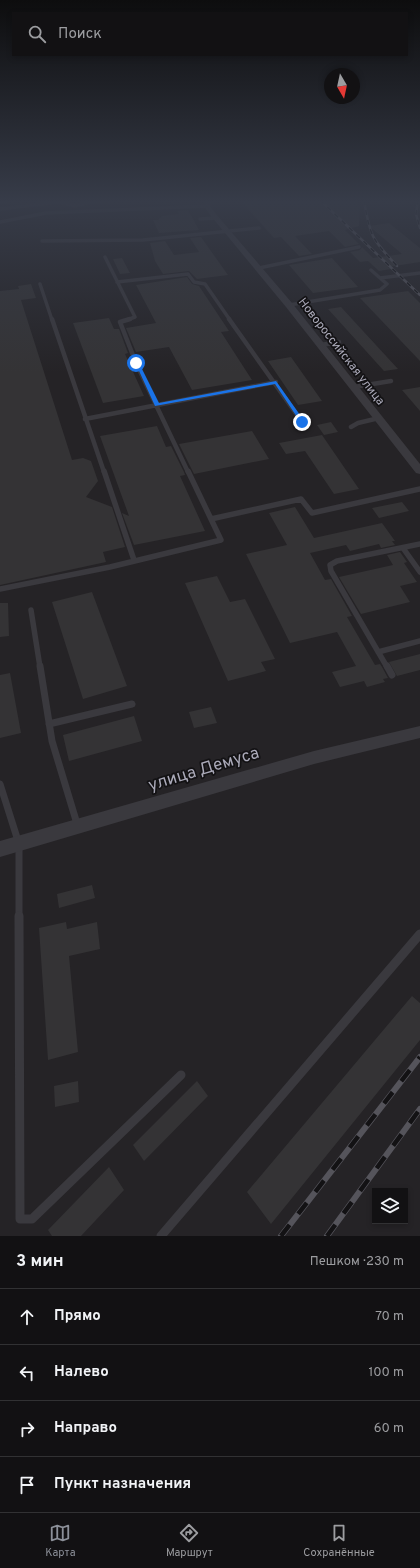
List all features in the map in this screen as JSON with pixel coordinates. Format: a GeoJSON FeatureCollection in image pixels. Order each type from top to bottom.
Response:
{"type":"FeatureCollection","features":[{"type":"Feature","properties":{"kind":"street","name":"Новороссийская улица"},"geometry":{"type":"LineString","coordinates":[[250,258],[420,471]]}},
{"type":"Feature","properties":{"kind":"street","name":"улица Демуса"},"geometry":{"type":"LineString","coordinates":[[0,849],[78,829],[260,772],[357,745],[420,732]]}},
{"type":"Feature","properties":{"kind":"lane"},"geometry":{"type":"LineString","coordinates":[[0,589],[110,567],[221,540],[136,363],[120,322],[136,317],[105,258]]}},
{"type":"Feature","properties":{"kind":"lane"},"geometry":{"type":"LineString","coordinates":[[259,268],[311,258]]}},
{"type":"Feature","properties":{"kind":"lane"},"geometry":{"type":"LineString","coordinates":[[289,305],[380,290],[387,284],[371,270]]}},
{"type":"Feature","properties":{"kind":"lane"},"geometry":{"type":"LineString","coordinates":[[380,278],[420,273]]}},
{"type":"Feature","properties":{"kind":"lane"},"geometry":{"type":"LineString","coordinates":[[117,282],[188,274],[194,282],[205,284],[276,382],[302,422]]}},
{"type":"Feature","properties":{"kind":"lane"},"geometry":{"type":"LineString","coordinates":[[40,284],[134,560]]}},
{"type":"Feature","properties":{"kind":"lane"},"geometry":{"type":"LineString","coordinates":[[321,345],[339,342]]}},
{"type":"Feature","properties":{"kind":"lane"},"geometry":{"type":"LineString","coordinates":[[354,387],[391,381]]}},
{"type":"Feature","properties":{"kind":"lane"},"geometry":{"type":"LineString","coordinates":[[85,419],[276,382]]}},
{"type":"Feature","properties":{"kind":"lane"},"geometry":{"type":"LineString","coordinates":[[351,427],[358,422],[379,418]]}},
{"type":"Feature","properties":{"kind":"lane"},"geometry":{"type":"LineString","coordinates":[[211,519],[301,500],[312,513],[420,489]]}},
{"type":"Feature","properties":{"kind":"lane"},"geometry":{"type":"LineString","coordinates":[[392,675],[331,571],[330,565],[337,561],[420,544]]}},
{"type":"Feature","properties":{"kind":"lane"},"geometry":{"type":"LineString","coordinates":[[403,548],[420,572]]}},
{"type":"Feature","properties":{"kind":"lane"},"geometry":{"type":"LineString","coordinates":[[31,610],[52,741],[78,829]]}},
{"type":"Feature","properties":{"kind":"lane"},"geometry":{"type":"LineString","coordinates":[[378,652],[420,640]]}},
{"type":"Feature","properties":{"kind":"lane"},"geometry":{"type":"LineString","coordinates":[[49,724],[132,704]]}},
{"type":"Feature","properties":{"kind":"lane"},"geometry":{"type":"LineString","coordinates":[[0,784],[19,844],[20,1219],[32,1219],[182,1075]]}},
{"type":"Feature","properties":{"kind":"lane"},"geometry":{"type":"LineString","coordinates":[[161,1236],[420,934]]}},
{"type":"Feature","properties":{"kind":"shaded area"},"geometry":{"type":"Polygon","coordinates":[[[0,258],[420,258],[420,1236],[0,1236],[0,258]]]}},
{"type":"Feature","properties":{"kind":"building"},"geometry":{"type":"Polygon","coordinates":[[[122,258],[130,273],[120,274],[113,259],[122,258]]]}},
{"type":"Feature","properties":{"kind":"building"},"geometry":{"type":"Polygon","coordinates":[[[154,258],[216,258],[228,275],[197,279],[189,271],[163,274],[154,258]]]}},
{"type":"Feature","properties":{"kind":"building"},"geometry":{"type":"Polygon","coordinates":[[[332,258],[358,287],[313,293],[289,265],[332,258]]]}},
{"type":"Feature","properties":{"kind":"building"},"geometry":{"type":"Polygon","coordinates":[[[356,258],[420,258],[420,262],[388,267],[391,269],[379,271],[368,261],[360,262],[356,258]]]}},
{"type":"Feature","properties":{"kind":"building"},"geometry":{"type":"Polygon","coordinates":[[[187,277],[192,284],[199,286],[229,331],[221,332],[252,380],[192,390],[169,347],[136,352],[126,328],[156,323],[136,285],[187,277]]]}},
{"type":"Feature","properties":{"kind":"building"},"geometry":{"type":"Polygon","coordinates":[[[31,284],[36,298],[21,300],[72,460],[83,458],[91,461],[98,481],[86,497],[112,507],[125,547],[103,552],[106,562],[0,585],[0,291],[19,289],[18,286],[31,284]]]}},
{"type":"Feature","properties":{"kind":"building"},"geometry":{"type":"Polygon","coordinates":[[[408,291],[420,303],[420,361],[360,298],[408,291]]]}},
{"type":"Feature","properties":{"kind":"building"},"geometry":{"type":"Polygon","coordinates":[[[341,307],[398,369],[384,371],[328,309],[341,307]]]}},
{"type":"Feature","properties":{"kind":"building"},"geometry":{"type":"Polygon","coordinates":[[[109,318],[114,329],[119,329],[128,353],[125,354],[144,396],[103,403],[73,323],[109,318]]]}},
{"type":"Feature","properties":{"kind":"building"},"geometry":{"type":"Polygon","coordinates":[[[291,357],[322,401],[298,405],[268,361],[291,357]]]}},
{"type":"Feature","properties":{"kind":"building"},"geometry":{"type":"Polygon","coordinates":[[[420,387],[420,411],[402,390],[420,387]]]}},
{"type":"Feature","properties":{"kind":"building"},"geometry":{"type":"Polygon","coordinates":[[[331,422],[338,432],[324,435],[317,425],[331,422]]]}},
{"type":"Feature","properties":{"kind":"building"},"geometry":{"type":"Polygon","coordinates":[[[157,426],[166,447],[171,446],[184,472],[185,475],[180,476],[205,531],[134,545],[122,513],[129,516],[100,436],[157,426]]]}},
{"type":"Feature","properties":{"kind":"building"},"geometry":{"type":"Polygon","coordinates":[[[252,431],[269,459],[194,474],[179,444],[252,431]]]}},
{"type":"Feature","properties":{"kind":"building"},"geometry":{"type":"Polygon","coordinates":[[[322,435],[359,489],[334,494],[305,451],[286,454],[279,443],[322,435]]]}},
{"type":"Feature","properties":{"kind":"building"},"geometry":{"type":"Polygon","coordinates":[[[402,502],[409,511],[379,518],[372,508],[402,502]]]}},
{"type":"Feature","properties":{"kind":"building"},"geometry":{"type":"Polygon","coordinates":[[[295,507],[314,538],[382,523],[395,541],[392,541],[395,545],[381,548],[379,544],[350,551],[346,545],[310,553],[325,580],[331,579],[352,616],[347,617],[375,665],[380,664],[388,678],[383,679],[385,682],[367,687],[364,681],[340,687],[332,672],[356,666],[337,632],[290,643],[246,554],[287,545],[269,513],[295,507]]]}},
{"type":"Feature","properties":{"kind":"building"},"geometry":{"type":"Polygon","coordinates":[[[400,552],[407,562],[404,563],[417,582],[400,586],[410,602],[361,614],[339,577],[393,565],[387,555],[400,552]]]}},
{"type":"Feature","properties":{"kind":"building"},"geometry":{"type":"Polygon","coordinates":[[[217,576],[230,602],[245,599],[275,659],[261,662],[266,671],[228,681],[185,583],[217,576]]]}},
{"type":"Feature","properties":{"kind":"building"},"geometry":{"type":"Polygon","coordinates":[[[92,592],[127,686],[83,699],[52,602],[92,592]]]}},
{"type":"Feature","properties":{"kind":"building"},"geometry":{"type":"Polygon","coordinates":[[[0,603],[8,603],[9,636],[0,637],[0,603]]]}},
{"type":"Feature","properties":{"kind":"building"},"geometry":{"type":"Polygon","coordinates":[[[420,654],[420,670],[397,676],[389,662],[420,654]]]}},
{"type":"Feature","properties":{"kind":"building"},"geometry":{"type":"Polygon","coordinates":[[[10,673],[21,733],[0,738],[0,675],[10,673]]]}},
{"type":"Feature","properties":{"kind":"building"},"geometry":{"type":"Polygon","coordinates":[[[211,707],[217,723],[194,728],[189,712],[211,707]]]}},
{"type":"Feature","properties":{"kind":"building"},"geometry":{"type":"Polygon","coordinates":[[[134,716],[142,741],[69,761],[63,735],[134,716]]]}},
{"type":"Feature","properties":{"kind":"building"},"geometry":{"type":"Polygon","coordinates":[[[92,885],[95,898],[59,908],[57,894],[92,885]]]}},
{"type":"Feature","properties":{"kind":"building"},"geometry":{"type":"Polygon","coordinates":[[[66,922],[67,929],[97,922],[100,949],[69,956],[78,1052],[48,1060],[39,928],[66,922]]]}},
{"type":"Feature","properties":{"kind":"building"},"geometry":{"type":"Polygon","coordinates":[[[412,996],[420,1003],[420,1040],[271,1224],[247,1192],[412,996]]]}},
{"type":"Feature","properties":{"kind":"building"},"geometry":{"type":"Polygon","coordinates":[[[78,1081],[79,1102],[55,1107],[54,1086],[78,1081]]]}},
{"type":"Feature","properties":{"kind":"building"},"geometry":{"type":"Polygon","coordinates":[[[197,1081],[208,1096],[144,1161],[133,1145],[197,1081]]]}},
{"type":"Feature","properties":{"kind":"building"},"geometry":{"type":"Polygon","coordinates":[[[109,1167],[124,1190],[81,1236],[52,1236],[48,1230],[109,1167]]]}},
{"type":"Feature","properties":{"kind":"railway"},"geometry":{"type":"LineString","coordinates":[[381,258],[420,295]]}},
{"type":"Feature","properties":{"kind":"railway"},"geometry":{"type":"LineString","coordinates":[[389,258],[397,266]]}},
{"type":"Feature","properties":{"kind":"railway"},"geometry":{"type":"LineString","coordinates":[[281,1236],[420,1057]]}},
{"type":"Feature","properties":{"kind":"railway"},"geometry":{"type":"LineString","coordinates":[[327,1236],[420,1109]]}},
{"type":"Feature","properties":{"kind":"route"},"geometry":{"type":"LineString","coordinates":[[136,363],[157,405],[276,382],[302,422]]}}]}
